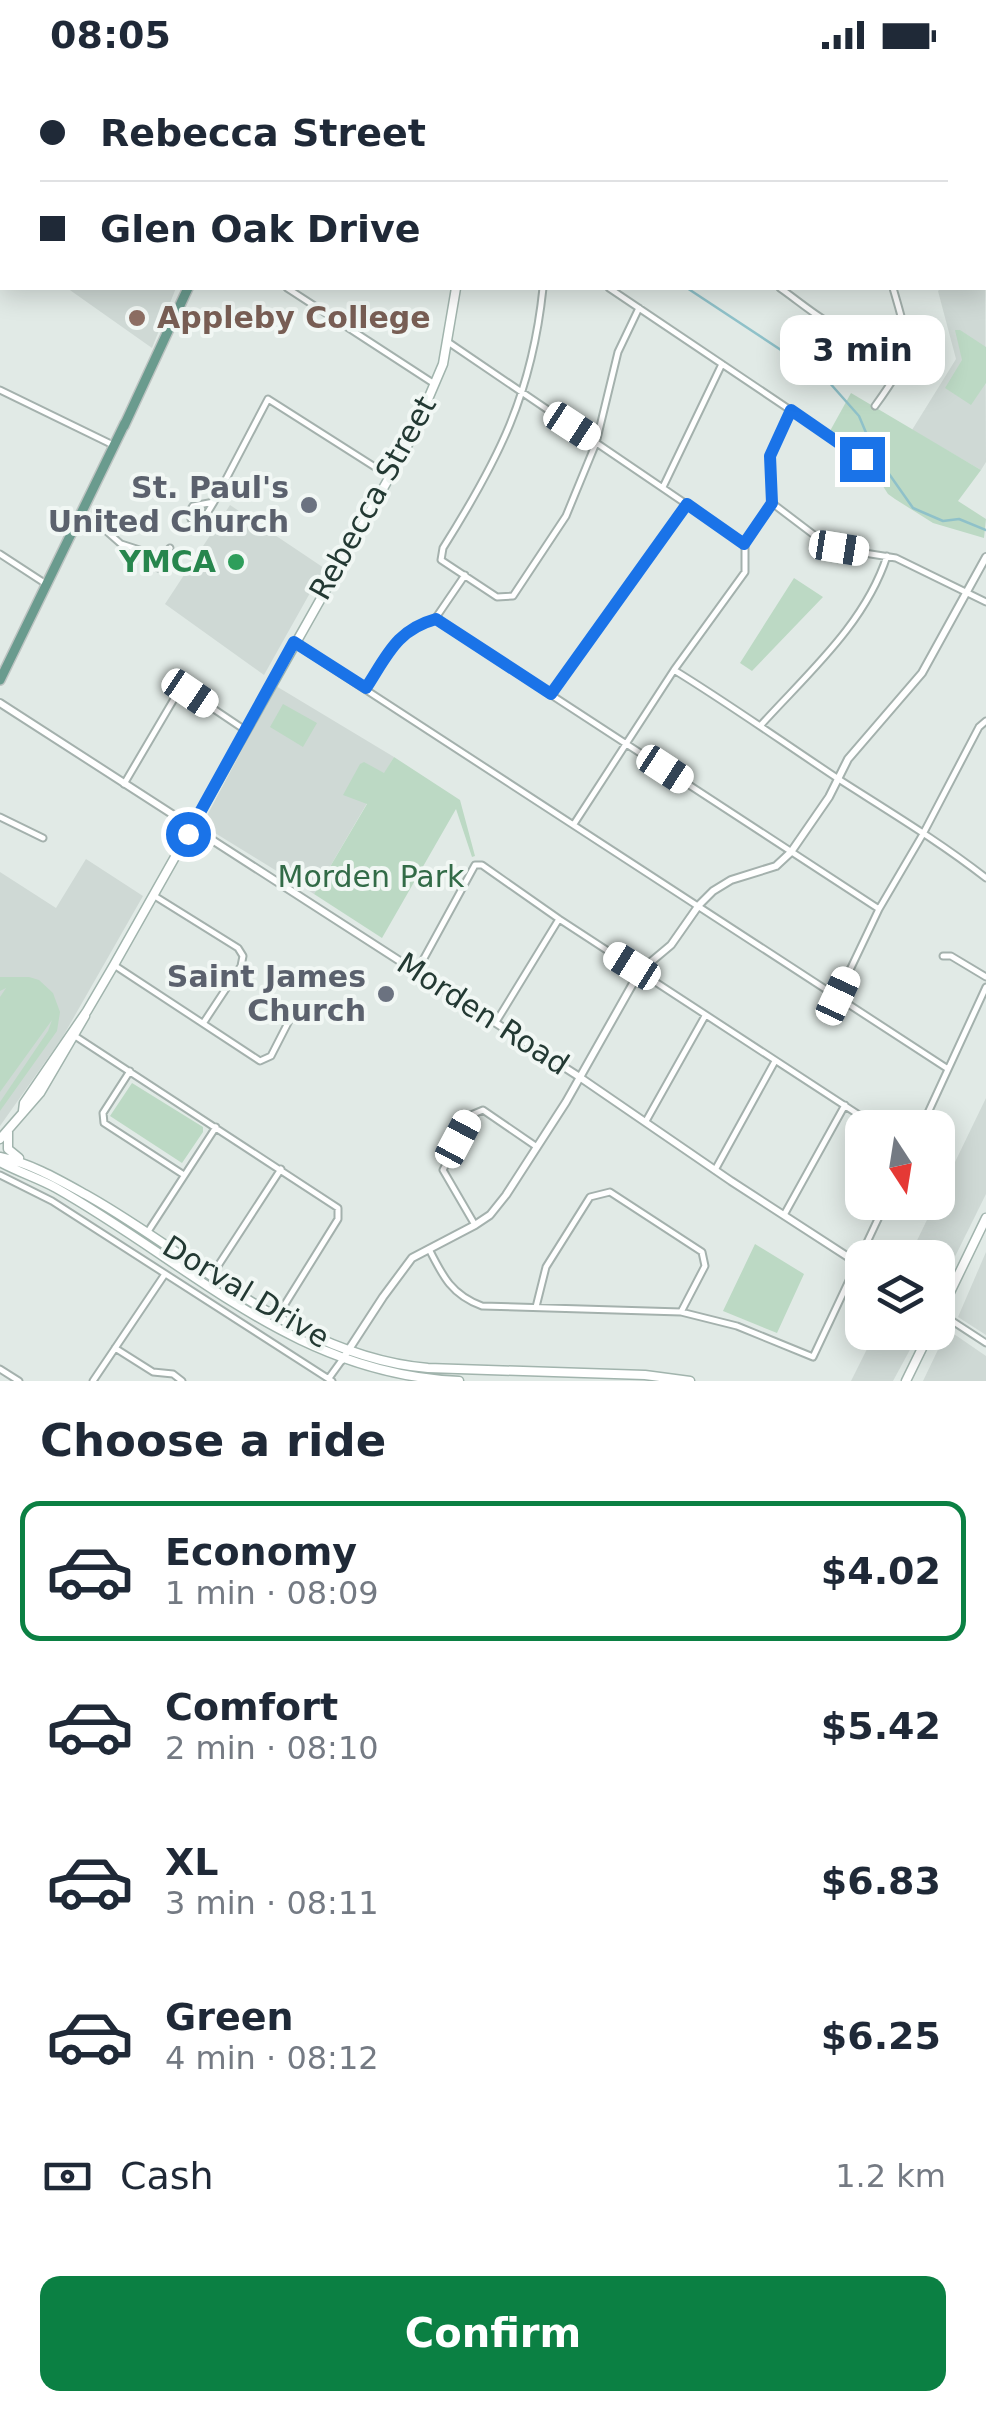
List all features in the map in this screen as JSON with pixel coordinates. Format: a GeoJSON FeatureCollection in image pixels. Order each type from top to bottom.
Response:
{"type":"FeatureCollection","features":[{"type":"Feature","properties":{"kind":"main road"},"geometry":{"type":"LineString","coordinates":[[0,680],[187,290]]}},
{"type":"Feature","properties":{"kind":"main road","name":"Rebecca Street"},"geometry":{"type":"LineString","coordinates":[[23,1111],[24,1103],[86,1012],[192,828],[436,385],[448,342],[456,290]]}},
{"type":"Feature","properties":{"kind":"main road","name":"Rebecca Street"},"geometry":{"type":"LineString","coordinates":[[0,1138],[40,1093],[76,1036],[86,1012]]}},
{"type":"Feature","properties":{"kind":"main road"},"geometry":{"type":"LineString","coordinates":[[12,1124],[7,1138],[9,1151],[31,1166]]}},
{"type":"Feature","properties":{"kind":"main road","name":"Dorval Drive"},"geometry":{"type":"LineString","coordinates":[[0,1159],[31,1166],[148,1233],[277,1317],[348,1352],[404,1366],[644,1374],[690,1381]]}},
{"type":"Feature","properties":{"kind":"main road","name":"Dorval Drive"},"geometry":{"type":"LineString","coordinates":[[0,1159],[55,1188],[271,1326],[342,1360],[396,1375],[458,1381]]}},
{"type":"Feature","properties":{"kind":"main road"},"geometry":{"type":"LineString","coordinates":[[955,1280],[986,1218]]}},
{"type":"Feature","properties":{"kind":"main road"},"geometry":{"type":"LineString","coordinates":[[906,1381],[921,1350]]}},
{"type":"Feature","properties":{"kind":"street"},"geometry":{"type":"LineString","coordinates":[[290,290],[436,385]]}},
{"type":"Feature","properties":{"kind":"street"},"geometry":{"type":"LineString","coordinates":[[543,290],[536,345],[523,394],[488,476],[442,548],[441,560],[498,597],[514,596],[566,516],[596,442],[618,352],[638,308]]}},
{"type":"Feature","properties":{"kind":"street"},"geometry":{"type":"LineString","coordinates":[[612,290],[862,459]]}},
{"type":"Feature","properties":{"kind":"street"},"geometry":{"type":"LineString","coordinates":[[783,290],[843,332],[870,336],[905,328]]}},
{"type":"Feature","properties":{"kind":"street"},"geometry":{"type":"LineString","coordinates":[[875,406],[905,360],[908,344],[894,290]]}},
{"type":"Feature","properties":{"kind":"street"},"geometry":{"type":"LineString","coordinates":[[448,342],[744,544]]}},
{"type":"Feature","properties":{"kind":"street"},"geometry":{"type":"LineString","coordinates":[[662,487],[722,364]]}},
{"type":"Feature","properties":{"kind":"street"},"geometry":{"type":"LineString","coordinates":[[0,390],[113,446]]}},
{"type":"Feature","properties":{"kind":"street"},"geometry":{"type":"LineString","coordinates":[[214,502],[192,506],[191,519],[203,520],[214,502],[268,399],[388,476]]}},
{"type":"Feature","properties":{"kind":"street"},"geometry":{"type":"LineString","coordinates":[[574,824],[674,670],[745,572],[744,544],[772,503],[770,456],[791,410]]}},
{"type":"Feature","properties":{"kind":"street"},"geometry":{"type":"LineString","coordinates":[[772,503],[822,541],[887,556],[986,602]]}},
{"type":"Feature","properties":{"kind":"street"},"geometry":{"type":"LineString","coordinates":[[551,694],[687,504]]}},
{"type":"Feature","properties":{"kind":"street"},"geometry":{"type":"LineString","coordinates":[[79,516],[104,529],[121,544],[160,556]]}},
{"type":"Feature","properties":{"kind":"street"},"geometry":{"type":"LineString","coordinates":[[158,568],[160,556],[170,548]]}},
{"type":"Feature","properties":{"kind":"street"},"geometry":{"type":"LineString","coordinates":[[0,554],[46,584]]}},
{"type":"Feature","properties":{"kind":"street"},"geometry":{"type":"LineString","coordinates":[[761,725],[858,617],[879,581],[887,556]]}},
{"type":"Feature","properties":{"kind":"street"},"geometry":{"type":"LineString","coordinates":[[0,1176],[52,1201],[329,1380],[412,1258],[490,1215],[506,1196],[640,971],[671,946],[713,891],[731,880],[776,866],[791,852],[848,759],[922,673],[986,557]]}},
{"type":"Feature","properties":{"kind":"street"},"geometry":{"type":"LineString","coordinates":[[366,688],[399,637],[413,625],[436,619],[465,575]]}},
{"type":"Feature","properties":{"kind":"street"},"geometry":{"type":"LineString","coordinates":[[436,619],[878,908]]}},
{"type":"Feature","properties":{"kind":"street"},"geometry":{"type":"LineString","coordinates":[[294,642],[948,1068]]}},
{"type":"Feature","properties":{"kind":"street"},"geometry":{"type":"LineString","coordinates":[[674,670],[941,843],[986,878]]}},
{"type":"Feature","properties":{"kind":"street"},"geometry":{"type":"LineString","coordinates":[[124,784],[180,694],[190,693],[245,730]]}},
{"type":"Feature","properties":{"kind":"street","name":"Morden Road"},"geometry":{"type":"LineString","coordinates":[[0,703],[496,1022],[845,1254]]}},
{"type":"Feature","properties":{"kind":"street"},"geometry":{"type":"LineString","coordinates":[[838,996],[878,908],[986,721]]}},
{"type":"Feature","properties":{"kind":"street"},"geometry":{"type":"LineString","coordinates":[[0,817],[43,838]]}},
{"type":"Feature","properties":{"kind":"street"},"geometry":{"type":"LineString","coordinates":[[417,971],[475,865],[491,871],[774,1062],[852,1110]]}},
{"type":"Feature","properties":{"kind":"street"},"geometry":{"type":"LineString","coordinates":[[152,895],[238,948],[243,956],[241,966],[204,1022]]}},
{"type":"Feature","properties":{"kind":"street"},"geometry":{"type":"LineString","coordinates":[[496,1022],[558,919]]}},
{"type":"Feature","properties":{"kind":"street"},"geometry":{"type":"LineString","coordinates":[[943,956],[951,956],[986,978]]}},
{"type":"Feature","properties":{"kind":"street"},"geometry":{"type":"LineString","coordinates":[[114,965],[260,1062],[271,1056],[291,1017]]}},
{"type":"Feature","properties":{"kind":"street"},"geometry":{"type":"LineString","coordinates":[[929,1110],[986,987]]}},
{"type":"Feature","properties":{"kind":"street"},"geometry":{"type":"LineString","coordinates":[[646,1121],[706,1016]]}},
{"type":"Feature","properties":{"kind":"street"},"geometry":{"type":"LineString","coordinates":[[76,1036],[336,1205],[339,1213],[277,1317]]}},
{"type":"Feature","properties":{"kind":"street"},"geometry":{"type":"LineString","coordinates":[[715,1170],[774,1062]]}},
{"type":"Feature","properties":{"kind":"street"},"geometry":{"type":"LineString","coordinates":[[130,1071],[102,1113],[103,1121],[184,1176]]}},
{"type":"Feature","properties":{"kind":"street"},"geometry":{"type":"LineString","coordinates":[[784,1215],[845,1105]]}},
{"type":"Feature","properties":{"kind":"street"},"geometry":{"type":"LineString","coordinates":[[474,1225],[443,1170],[471,1115],[483,1110],[537,1146]]}},
{"type":"Feature","properties":{"kind":"street"},"geometry":{"type":"LineString","coordinates":[[141,1243],[216,1127]]}},
{"type":"Feature","properties":{"kind":"street"},"geometry":{"type":"LineString","coordinates":[[212,1275],[280,1169]]}},
{"type":"Feature","properties":{"kind":"street"},"geometry":{"type":"LineString","coordinates":[[536,1307],[546,1267],[590,1197],[610,1192],[702,1252],[705,1266],[681,1312]]}},
{"type":"Feature","properties":{"kind":"street"},"geometry":{"type":"LineString","coordinates":[[428,1249],[447,1285],[463,1299],[482,1306],[681,1312],[738,1326],[813,1356],[845,1293]]}},
{"type":"Feature","properties":{"kind":"street"},"geometry":{"type":"LineString","coordinates":[[93,1381],[165,1274]]}},
{"type":"Feature","properties":{"kind":"street"},"geometry":{"type":"LineString","coordinates":[[955,1324],[986,1342]]}},
{"type":"Feature","properties":{"kind":"street"},"geometry":{"type":"LineString","coordinates":[[115,1348],[153,1372],[172,1374],[182,1381]]}},
{"type":"Feature","properties":{"kind":"street"},"geometry":{"type":"LineString","coordinates":[[0,1369],[19,1381]]}},
{"type":"Feature","properties":{"kind":"shaded area","name":"Appleby College"},"geometry":{"type":"Polygon","coordinates":[[[70,290],[175,290],[152,348],[70,290]]]}},
{"type":"Feature","properties":{"kind":"shaded area"},"geometry":{"type":"Polygon","coordinates":[[[985,290],[986,462],[981,470],[912,430],[956,359],[938,291],[985,290]]]}},
{"type":"Feature","properties":{"kind":"shaded area"},"geometry":{"type":"Polygon","coordinates":[[[230,505],[324,568],[264,675],[165,604],[230,505]]]}},
{"type":"Feature","properties":{"kind":"shaded area"},"geometry":{"type":"Polygon","coordinates":[[[276,686],[394,757],[314,894],[202,825],[276,686]]]}},
{"type":"Feature","properties":{"kind":"shaded area"},"geometry":{"type":"Polygon","coordinates":[[[86,859],[143,896],[62,1038],[0,1126],[0,872],[56,908],[86,859]]]}},
{"type":"Feature","properties":{"kind":"shaded area"},"geometry":{"type":"Polygon","coordinates":[[[986,1098],[986,1194],[955,1257],[955,1240],[917,1240],[927,1220],[955,1220],[955,1162],[986,1098]]]}},
{"type":"Feature","properties":{"kind":"shaded area"},"geometry":{"type":"Polygon","coordinates":[[[986,1252],[986,1335],[958,1317],[986,1252]]]}},
{"type":"Feature","properties":{"kind":"shaded area"},"geometry":{"type":"Polygon","coordinates":[[[955,1335],[986,1356],[986,1381],[923,1381],[938,1350],[955,1350],[955,1335]]]}},
{"type":"Feature","properties":{"kind":"shaded area"},"geometry":{"type":"Polygon","coordinates":[[[866,1350],[910,1350],[893,1381],[851,1381],[866,1350]]]}},
{"type":"Feature","properties":{"kind":"green space"},"geometry":{"type":"Polygon","coordinates":[[[955,330],[986,347],[986,383],[971,405],[945,388],[962,360],[955,330]]]}},
{"type":"Feature","properties":{"kind":"green space"},"geometry":{"type":"Polygon","coordinates":[[[851,393],[981,470],[958,501],[986,519],[984,538],[933,523],[895,499],[860,450],[830,431],[851,393]]]}},
{"type":"Feature","properties":{"kind":"green space"},"geometry":{"type":"Polygon","coordinates":[[[794,578],[823,597],[752,671],[740,663],[794,578]]]}},
{"type":"Feature","properties":{"kind":"green space"},"geometry":{"type":"Polygon","coordinates":[[[283,704],[317,723],[303,747],[270,727],[283,704]]]}},
{"type":"Feature","properties":{"kind":"green space","name":"Morden Park"},"geometry":{"type":"Polygon","coordinates":[[[394,757],[460,800],[475,856],[472,857],[456,809],[382,938],[314,894],[367,804],[343,795],[360,764],[364,762],[384,773],[394,757]]]}},
{"type":"Feature","properties":{"kind":"green space"},"geometry":{"type":"Polygon","coordinates":[[[0,977],[39,980],[53,993],[60,1012],[57,1031],[0,1111],[0,1102],[52,1020],[0,1092],[0,997],[6,988],[0,991],[0,977]]]}},
{"type":"Feature","properties":{"kind":"green space"},"geometry":{"type":"Polygon","coordinates":[[[132,1083],[203,1127],[182,1163],[110,1116],[132,1083]]]}},
{"type":"Feature","properties":{"kind":"green space"},"geometry":{"type":"Polygon","coordinates":[[[755,1244],[804,1274],[777,1333],[723,1311],[755,1244]]]}},
{"type":"Feature","properties":{"kind":"waterway"},"geometry":{"type":"LineString","coordinates":[[690,290],[828,381],[859,416],[875,454],[913,508],[943,521],[959,519],[986,530]]}},
{"type":"Feature","properties":{"kind":"place","name":"Appleby College"},"geometry":{"type":"Point","coordinates":[137,318]}},
{"type":"Feature","properties":{"kind":"place","name":"St. Paul's United Church"},"geometry":{"type":"Point","coordinates":[309,505]}},
{"type":"Feature","properties":{"kind":"place","name":"YMCA"},"geometry":{"type":"Point","coordinates":[236,562]}},
{"type":"Feature","properties":{"kind":"place","name":"Saint James Church"},"geometry":{"type":"Point","coordinates":[386,994]}},
{"type":"Feature","properties":{"kind":"route"},"geometry":{"type":"LineString","coordinates":[[188,834],[294,642],[366,688],[399,637],[413,625],[436,619],[551,694],[687,504],[744,544],[772,503],[770,456],[791,410],[862,459]]}}]}
